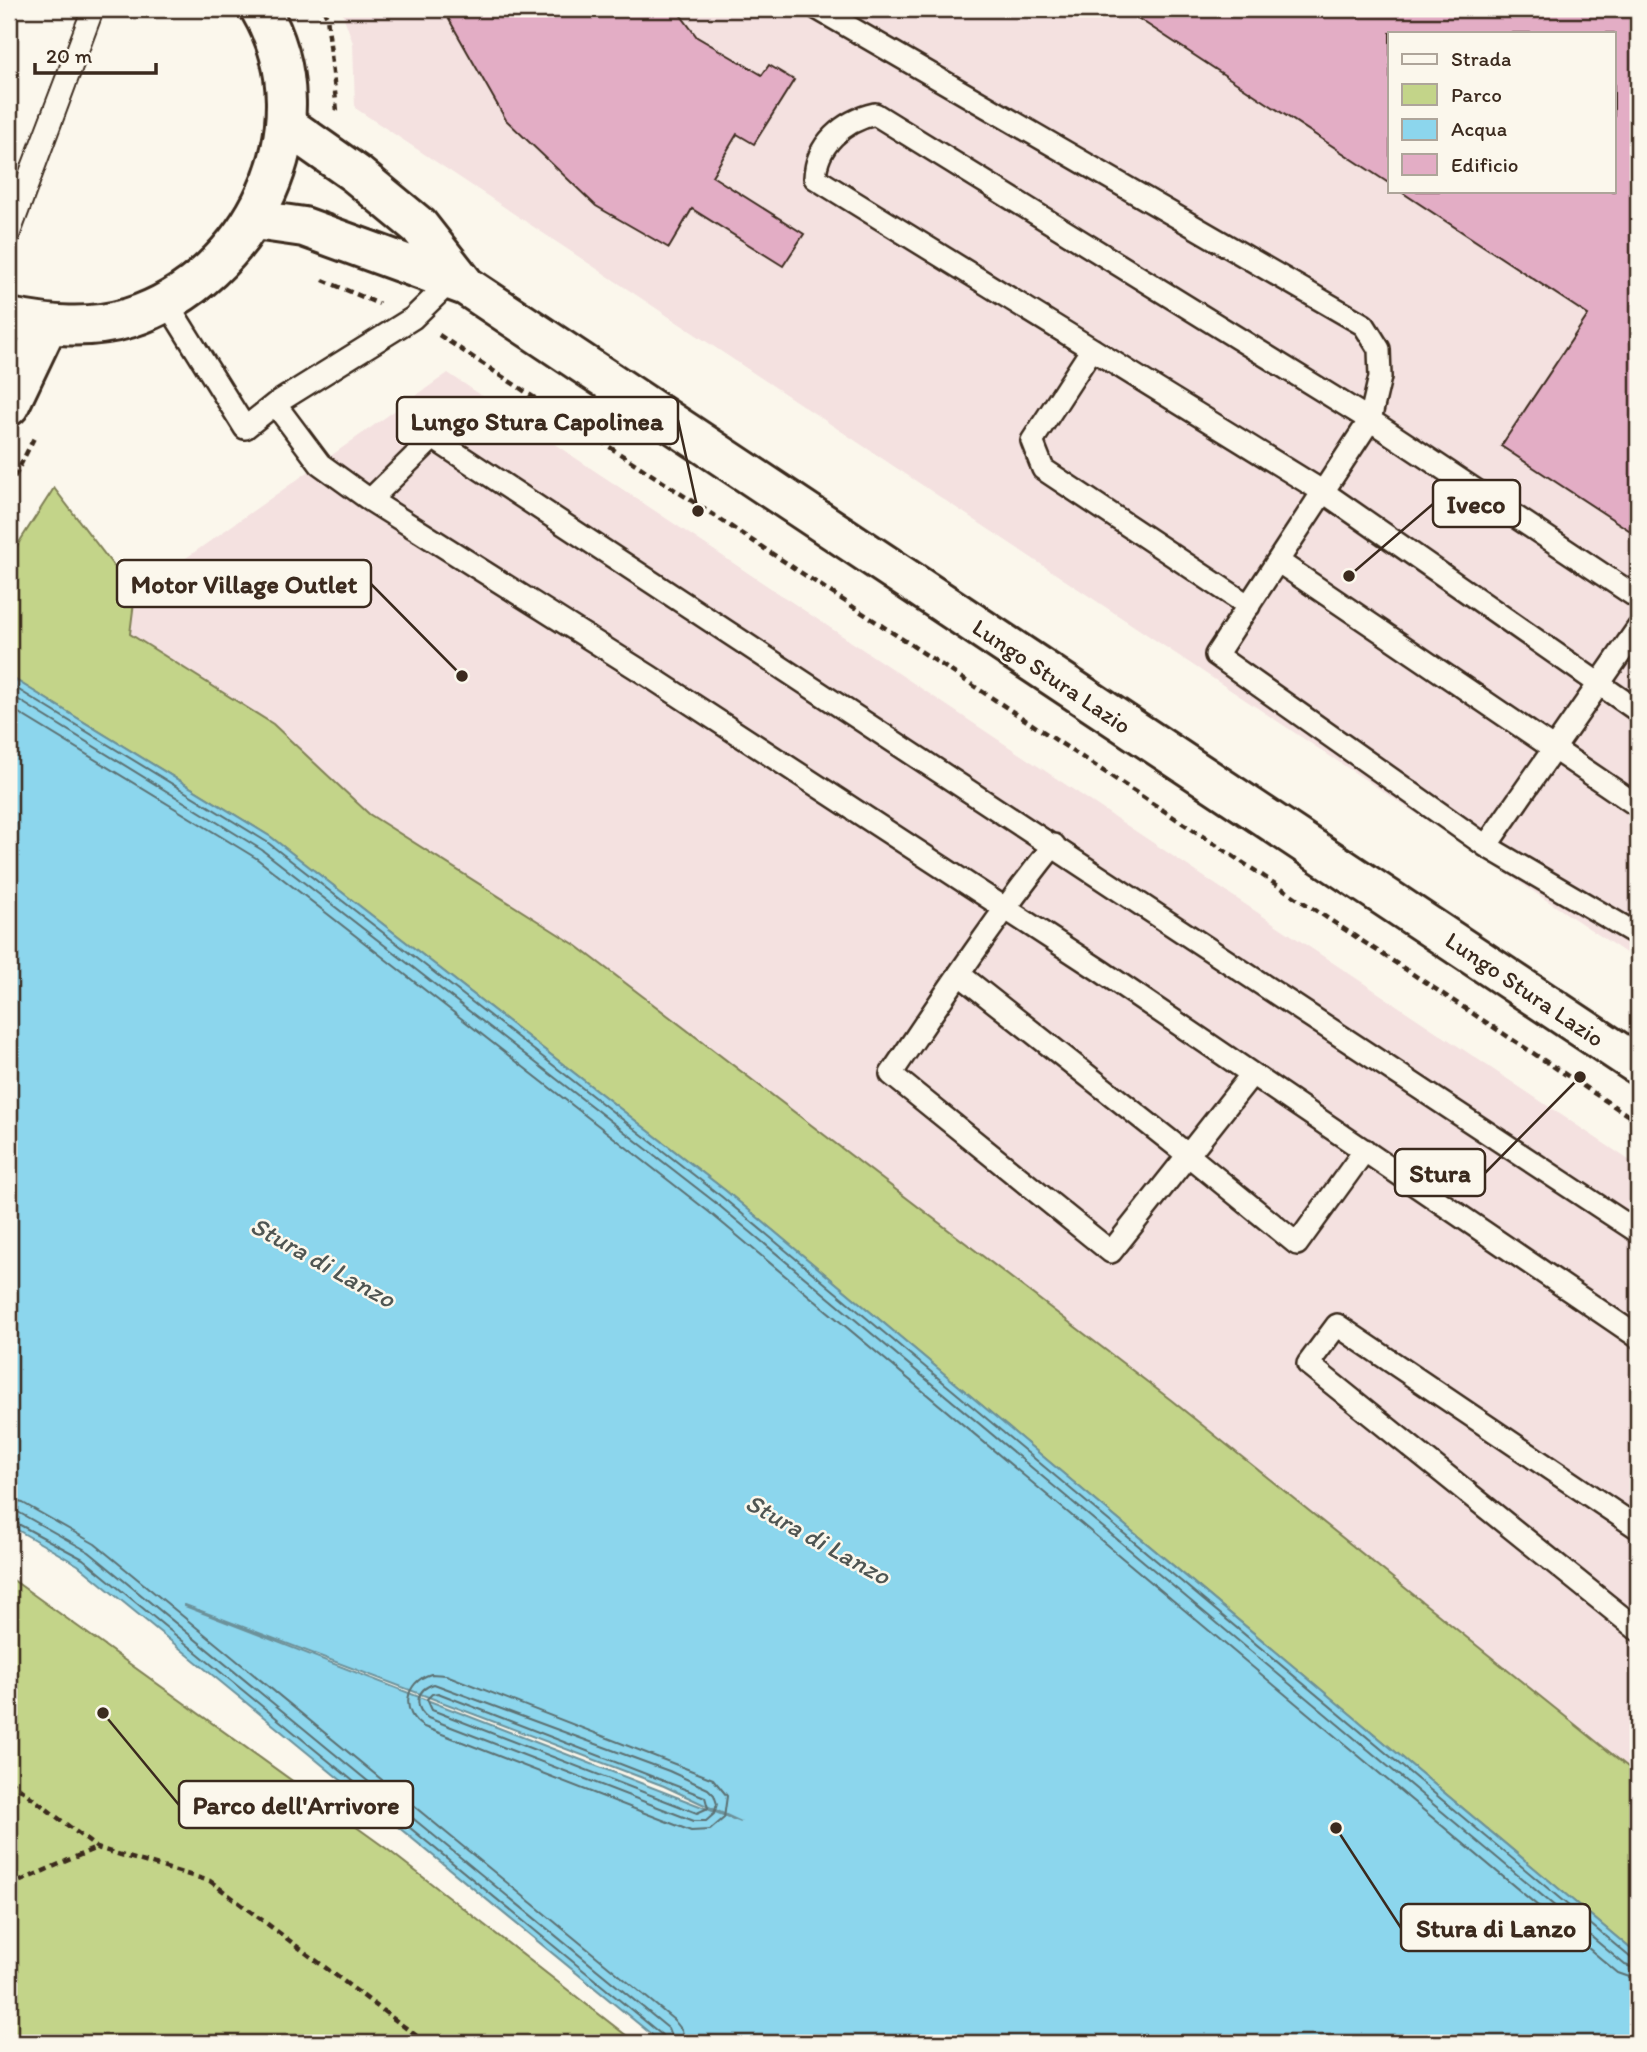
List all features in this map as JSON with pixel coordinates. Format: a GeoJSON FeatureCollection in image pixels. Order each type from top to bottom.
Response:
{"type":"FeatureCollection","features":[{"type":"Feature","properties":{"kind":"main road"},"geometry":{"type":"LineString","coordinates":[[9,318],[47,326],[88,326],[128,318],[167,303],[216,268],[255,220],[276,174],[285,124],[283,71],[267,21],[260,9]]}},
{"type":"Feature","properties":{"kind":"main road","name":"Lungo Stura Lazio"},"geometry":{"type":"LineString","coordinates":[[285,124],[356,174],[419,226],[458,284]]}},
{"type":"Feature","properties":{"kind":"main road","name":"Lungo Stura Lazio"},"geometry":{"type":"LineString","coordinates":[[255,220],[304,227],[458,284],[1638,1065]]}},
{"type":"Feature","properties":{"kind":"main road"},"geometry":{"type":"LineString","coordinates":[[9,406],[47,326]]}},
{"type":"Feature","properties":{"kind":"lane"},"geometry":{"type":"LineString","coordinates":[[818,9],[1364,325],[1379,349],[1380,377],[1370,420],[1325,493],[1216,655],[1486,846],[1638,935]]}},
{"type":"Feature","properties":{"kind":"lane"},"geometry":{"type":"LineString","coordinates":[[1638,598],[1370,420],[875,114],[856,118],[833,136],[816,159],[816,178],[1325,493],[1638,710]]}},
{"type":"Feature","properties":{"kind":"lane"},"geometry":{"type":"LineString","coordinates":[[167,303],[246,428],[275,404],[413,318],[458,284]]}},
{"type":"Feature","properties":{"kind":"lane"},"geometry":{"type":"LineString","coordinates":[[1093,349],[1032,440],[1042,469],[1249,606]]}},
{"type":"Feature","properties":{"kind":"lane"},"geometry":{"type":"LineString","coordinates":[[275,404],[320,464],[370,500],[649,676],[1004,909],[1365,1150],[1638,1337]]}},
{"type":"Feature","properties":{"kind":"lane"},"geometry":{"type":"LineString","coordinates":[[370,500],[433,438],[1054,845],[1638,1233]]}},
{"type":"Feature","properties":{"kind":"lane"},"geometry":{"type":"LineString","coordinates":[[1279,562],[1554,746],[1638,806]]}},
{"type":"Feature","properties":{"kind":"lane"},"geometry":{"type":"LineString","coordinates":[[1486,846],[1638,628]]}},
{"type":"Feature","properties":{"kind":"lane"},"geometry":{"type":"LineString","coordinates":[[1054,845],[1004,909],[891,1074],[1111,1252],[1252,1074]]}},
{"type":"Feature","properties":{"kind":"lane"},"geometry":{"type":"LineString","coordinates":[[959,974],[1297,1244],[1365,1150]]}},
{"type":"Feature","properties":{"kind":"lane"},"geometry":{"type":"LineString","coordinates":[[1638,1528],[1337,1325],[1308,1364],[1638,1630]]}},
{"type":"Feature","properties":{"kind":"path"},"geometry":{"type":"LineString","coordinates":[[323,9],[327,16],[337,108]]}},
{"type":"Feature","properties":{"kind":"path"},"geometry":{"type":"LineString","coordinates":[[314,276],[413,318],[1638,1122]]}},
{"type":"Feature","properties":{"kind":"path"},"geometry":{"type":"LineString","coordinates":[[9,488],[37,430]]}},
{"type":"Feature","properties":{"kind":"path"},"geometry":{"type":"LineString","coordinates":[[9,1780],[97,1848],[210,1881],[426,2043]]}},
{"type":"Feature","properties":{"kind":"path"},"geometry":{"type":"LineString","coordinates":[[9,1886],[97,1848]]}},
{"type":"Feature","properties":{"kind":"shaded area"},"geometry":{"type":"Polygon","coordinates":[[[341,9],[1638,9],[1638,961],[355,108],[353,43],[341,9]]]}},
{"type":"Feature","properties":{"kind":"shaded area"},"geometry":{"type":"Polygon","coordinates":[[[448,373],[1638,1166],[1638,1775],[1171,1400],[577,946],[369,814],[273,724],[129,634],[135,594],[448,373]]]}},
{"type":"Feature","properties":{"kind":"green space"},"geometry":{"type":"Polygon","coordinates":[[[54,488],[135,594],[130,634],[273,724],[369,814],[577,946],[1171,1400],[1638,1775],[1638,1955],[726,1191],[271,837],[9,676],[9,558],[54,488]]]}},
{"type":"Feature","properties":{"kind":"green space"},"geometry":{"type":"Polygon","coordinates":[[[9,1577],[387,1849],[636,2043],[9,2043],[9,1577]]]}},
{"type":"Feature","properties":{"kind":"water"},"geometry":{"type":"Polygon","coordinates":[[[9,676],[271,837],[726,1191],[1638,1955],[1638,2043],[662,2043],[78,1565],[9,1525],[9,676]],[[185,1605],[741,1822],[664,1786],[185,1605]]]}},
{"type":"Feature","properties":{"kind":"building"},"geometry":{"type":"Polygon","coordinates":[[[443,9],[676,9],[697,37],[762,75],[769,65],[794,80],[754,144],[737,134],[712,176],[804,234],[783,266],[692,209],[669,248],[596,206],[506,120],[443,9]]]}},
{"type":"Feature","properties":{"kind":"building"},"geometry":{"type":"Polygon","coordinates":[[[1124,9],[1638,9],[1638,536],[1501,446],[1588,315],[1402,192],[1616,192],[1616,32],[1388,32],[1388,183],[1124,9]]]}},
{"type":"Feature","properties":{"kind":"tram line"},"geometry":{"type":"LineString","coordinates":[[9,197],[81,9]]}},
{"type":"Feature","properties":{"kind":"tram line"},"geometry":{"type":"LineString","coordinates":[[9,267],[105,9]]}},
{"type":"Feature","properties":{"kind":"place","name":"Lungo Stura Capolinea"},"geometry":{"type":"Point","coordinates":[698,511]}},
{"type":"Feature","properties":{"kind":"place","name":"Iveco"},"geometry":{"type":"Point","coordinates":[1349,576]}},
{"type":"Feature","properties":{"kind":"place","name":"Motor Village Outlet"},"geometry":{"type":"Point","coordinates":[462,676]}},
{"type":"Feature","properties":{"kind":"place","name":"Stura"},"geometry":{"type":"Point","coordinates":[1580,1077]}},
{"type":"Feature","properties":{"kind":"place","name":"Parco dell'Arrivore"},"geometry":{"type":"Point","coordinates":[103,1713]}},
{"type":"Feature","properties":{"kind":"place","name":"Stura di Lanzo"},"geometry":{"type":"Point","coordinates":[1336,1828]}}]}
